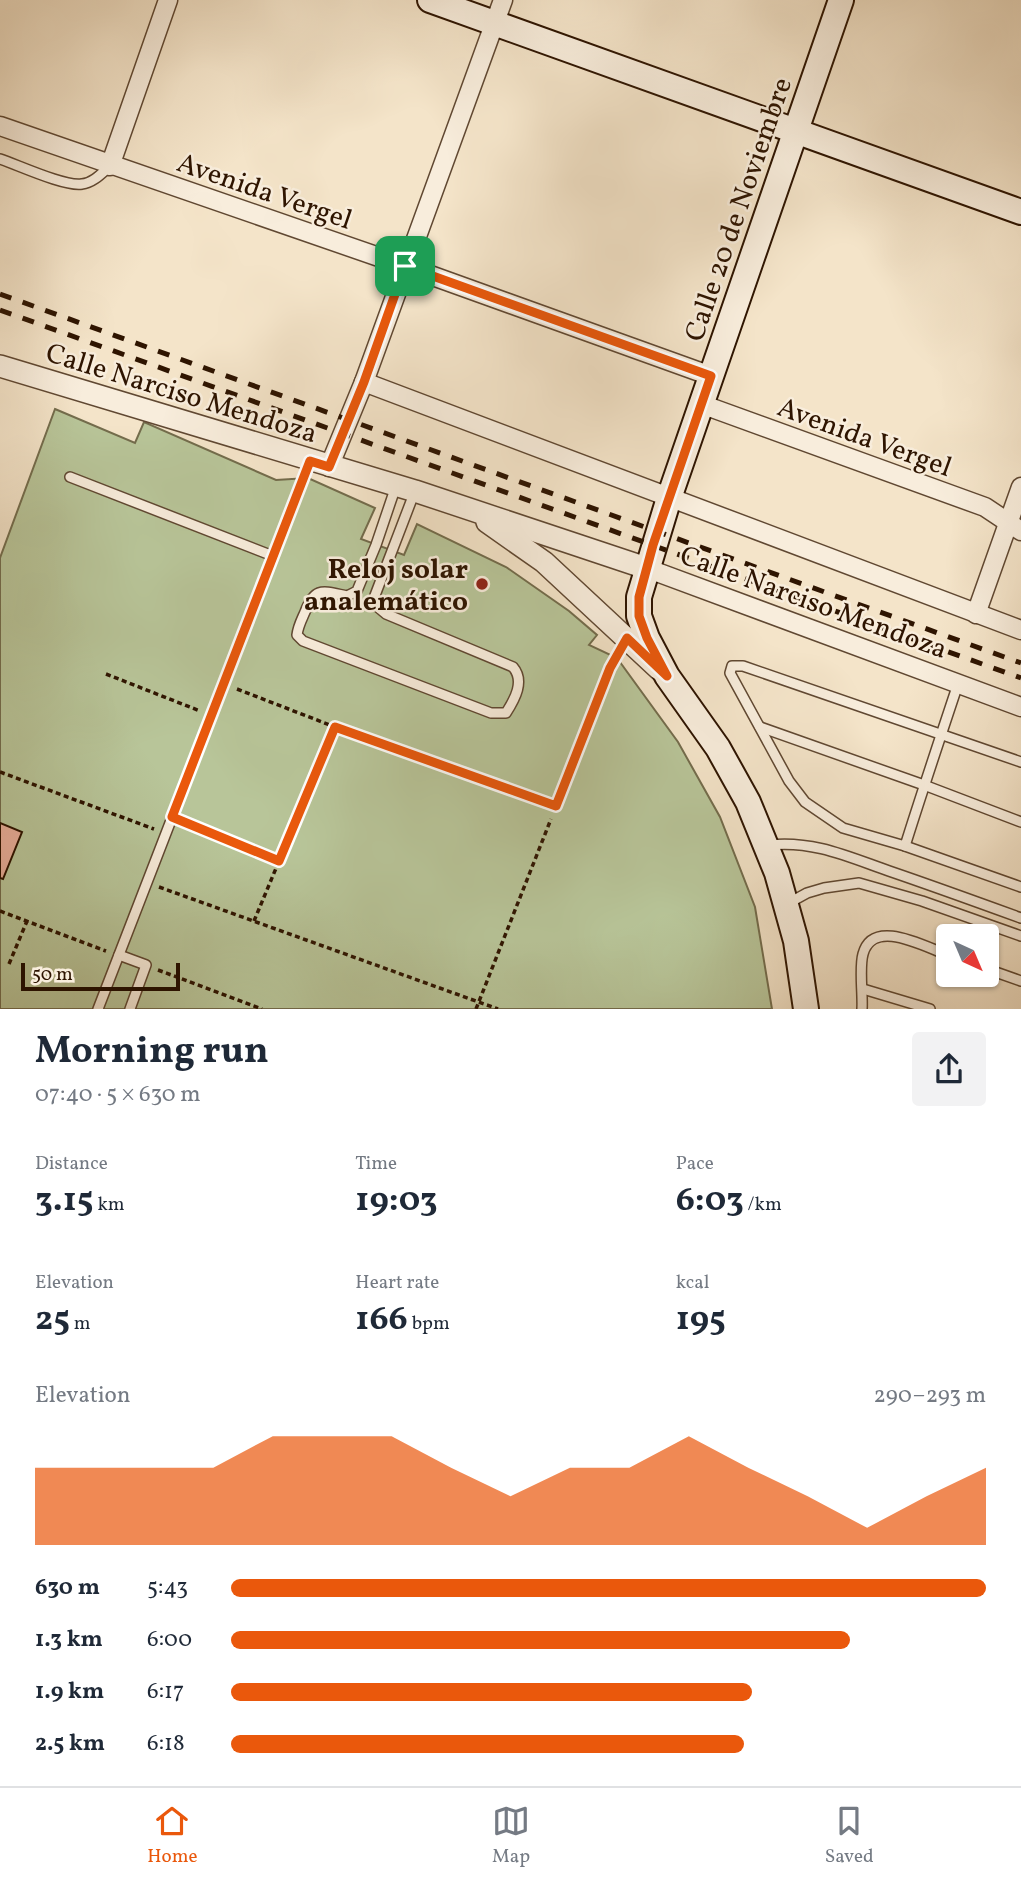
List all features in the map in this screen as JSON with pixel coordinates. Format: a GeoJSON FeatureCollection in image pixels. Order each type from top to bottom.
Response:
{"type":"FeatureCollection","features":[{"type":"Feature","properties":{"kind":"main road"},"geometry":{"type":"LineString","coordinates":[[430,0],[1021,212]]}},
{"type":"Feature","properties":{"kind":"main road","name":"Calle 20 de Noviembre"},"geometry":{"type":"LineString","coordinates":[[806,1009],[796,941],[777,873],[748,802],[718,748],[667,676],[647,638],[639,616],[639,597],[669,498],[841,0]]}},
{"type":"Feature","properties":{"kind":"street"},"geometry":{"type":"LineString","coordinates":[[110,166],[168,0]]}},
{"type":"Feature","properties":{"kind":"street"},"geometry":{"type":"LineString","coordinates":[[320,464],[364,382],[503,0]]}},
{"type":"Feature","properties":{"kind":"street","name":"Avenida Vergel"},"geometry":{"type":"LineString","coordinates":[[0,126],[405,266],[711,376]]}},
{"type":"Feature","properties":{"kind":"street","name":"Calle Narciso Mendoza"},"geometry":{"type":"LineString","coordinates":[[0,366],[405,489],[646,568],[1021,707]]}},
{"type":"Feature","properties":{"kind":"street"},"geometry":{"type":"LineString","coordinates":[[364,382],[1021,630]]}},
{"type":"Feature","properties":{"kind":"street","name":"Avenida Vergel"},"geometry":{"type":"LineString","coordinates":[[701,404],[985,507],[1015,527]]}},
{"type":"Feature","properties":{"kind":"street"},"geometry":{"type":"LineString","coordinates":[[976,614],[1015,527],[1021,487]]}},
{"type":"Feature","properties":{"kind":"street","name":"Calle Narciso Mendoza"},"geometry":{"type":"LineString","coordinates":[[468,509],[544,562],[667,676]]}},
{"type":"Feature","properties":{"kind":"lane"},"geometry":{"type":"LineString","coordinates":[[0,159],[67,183],[82,184],[95,179],[110,166]]}},
{"type":"Feature","properties":{"kind":"lane"},"geometry":{"type":"LineString","coordinates":[[99,1009],[273,556],[320,464]]}},
{"type":"Feature","properties":{"kind":"lane"},"geometry":{"type":"LineString","coordinates":[[70,477],[273,556]]}},
{"type":"Feature","properties":{"kind":"lane"},"geometry":{"type":"LineString","coordinates":[[405,489],[374,604],[386,614],[513,667],[519,675],[519,685],[506,713],[491,713],[303,641],[297,635],[314,594],[326,591],[347,596],[357,591],[376,545],[405,489]]}},
{"type":"Feature","properties":{"kind":"lane"},"geometry":{"type":"LineString","coordinates":[[556,806],[610,668],[627,638]]}},
{"type":"Feature","properties":{"kind":"lane"},"geometry":{"type":"LineString","coordinates":[[1021,762],[743,666],[732,666],[730,673],[789,781],[805,802],[843,828],[905,846],[1021,887]]}},
{"type":"Feature","properties":{"kind":"lane"},"geometry":{"type":"LineString","coordinates":[[905,846],[958,684]]}},
{"type":"Feature","properties":{"kind":"lane"},"geometry":{"type":"LineString","coordinates":[[760,727],[1021,822]]}},
{"type":"Feature","properties":{"kind":"lane"},"geometry":{"type":"LineString","coordinates":[[765,845],[794,842],[815,847],[1021,918]]}},
{"type":"Feature","properties":{"kind":"lane"},"geometry":{"type":"LineString","coordinates":[[786,905],[816,890],[859,883],[922,901],[1021,936]]}},
{"type":"Feature","properties":{"kind":"lane"},"geometry":{"type":"LineString","coordinates":[[862,1009],[863,954],[872,939],[882,935],[899,938],[936,951]]}},
{"type":"Feature","properties":{"kind":"lane"},"geometry":{"type":"LineString","coordinates":[[119,956],[146,965],[130,1009]]}},
{"type":"Feature","properties":{"kind":"lane"},"geometry":{"type":"LineString","coordinates":[[999,973],[1021,981]]}},
{"type":"Feature","properties":{"kind":"lane"},"geometry":{"type":"LineString","coordinates":[[863,989],[930,1009]]}},
{"type":"Feature","properties":{"kind":"path"},"geometry":{"type":"LineString","coordinates":[[106,674],[212,715]]}},
{"type":"Feature","properties":{"kind":"path"},"geometry":{"type":"LineString","coordinates":[[224,684],[556,806],[476,1009]]}},
{"type":"Feature","properties":{"kind":"path"},"geometry":{"type":"LineString","coordinates":[[254,921],[335,727]]}},
{"type":"Feature","properties":{"kind":"path"},"geometry":{"type":"LineString","coordinates":[[0,772],[166,834]]}},
{"type":"Feature","properties":{"kind":"path"},"geometry":{"type":"LineString","coordinates":[[172,817],[279,861]]}},
{"type":"Feature","properties":{"kind":"path"},"geometry":{"type":"LineString","coordinates":[[147,883],[498,1009]]}},
{"type":"Feature","properties":{"kind":"path"},"geometry":{"type":"LineString","coordinates":[[0,911],[119,956]]}},
{"type":"Feature","properties":{"kind":"path"},"geometry":{"type":"LineString","coordinates":[[9,964],[27,921]]}},
{"type":"Feature","properties":{"kind":"path"},"geometry":{"type":"LineString","coordinates":[[146,965],[262,1009]]}},
{"type":"Feature","properties":{"kind":"green space"},"geometry":{"type":"Polygon","coordinates":[[[55,409],[135,443],[144,422],[276,480],[308,478],[375,508],[361,539],[404,555],[417,524],[506,567],[569,611],[597,635],[589,645],[617,658],[678,742],[720,817],[755,907],[772,1009],[0,1009],[0,558],[55,409]]]}},
{"type":"Feature","properties":{"kind":"building"},"geometry":{"type":"Polygon","coordinates":[[[0,823],[22,832],[3,879],[0,878],[0,823]]]}},
{"type":"Feature","properties":{"kind":"railway"},"geometry":{"type":"LineString","coordinates":[[0,294],[1021,663]]}},
{"type":"Feature","properties":{"kind":"railway"},"geometry":{"type":"LineString","coordinates":[[0,310],[1021,678]]}},
{"type":"Feature","properties":{"kind":"place","name":"Reloj solar analemático"},"geometry":{"type":"Point","coordinates":[482,584]}},
{"type":"Feature","properties":{"kind":"route"},"geometry":{"type":"LineString","coordinates":[[405,266],[711,376],[653,545],[639,597],[639,616],[667,676],[627,638],[610,668],[556,806],[335,727],[279,861],[172,817],[310,461],[329,467],[364,382],[405,266]]}}]}
